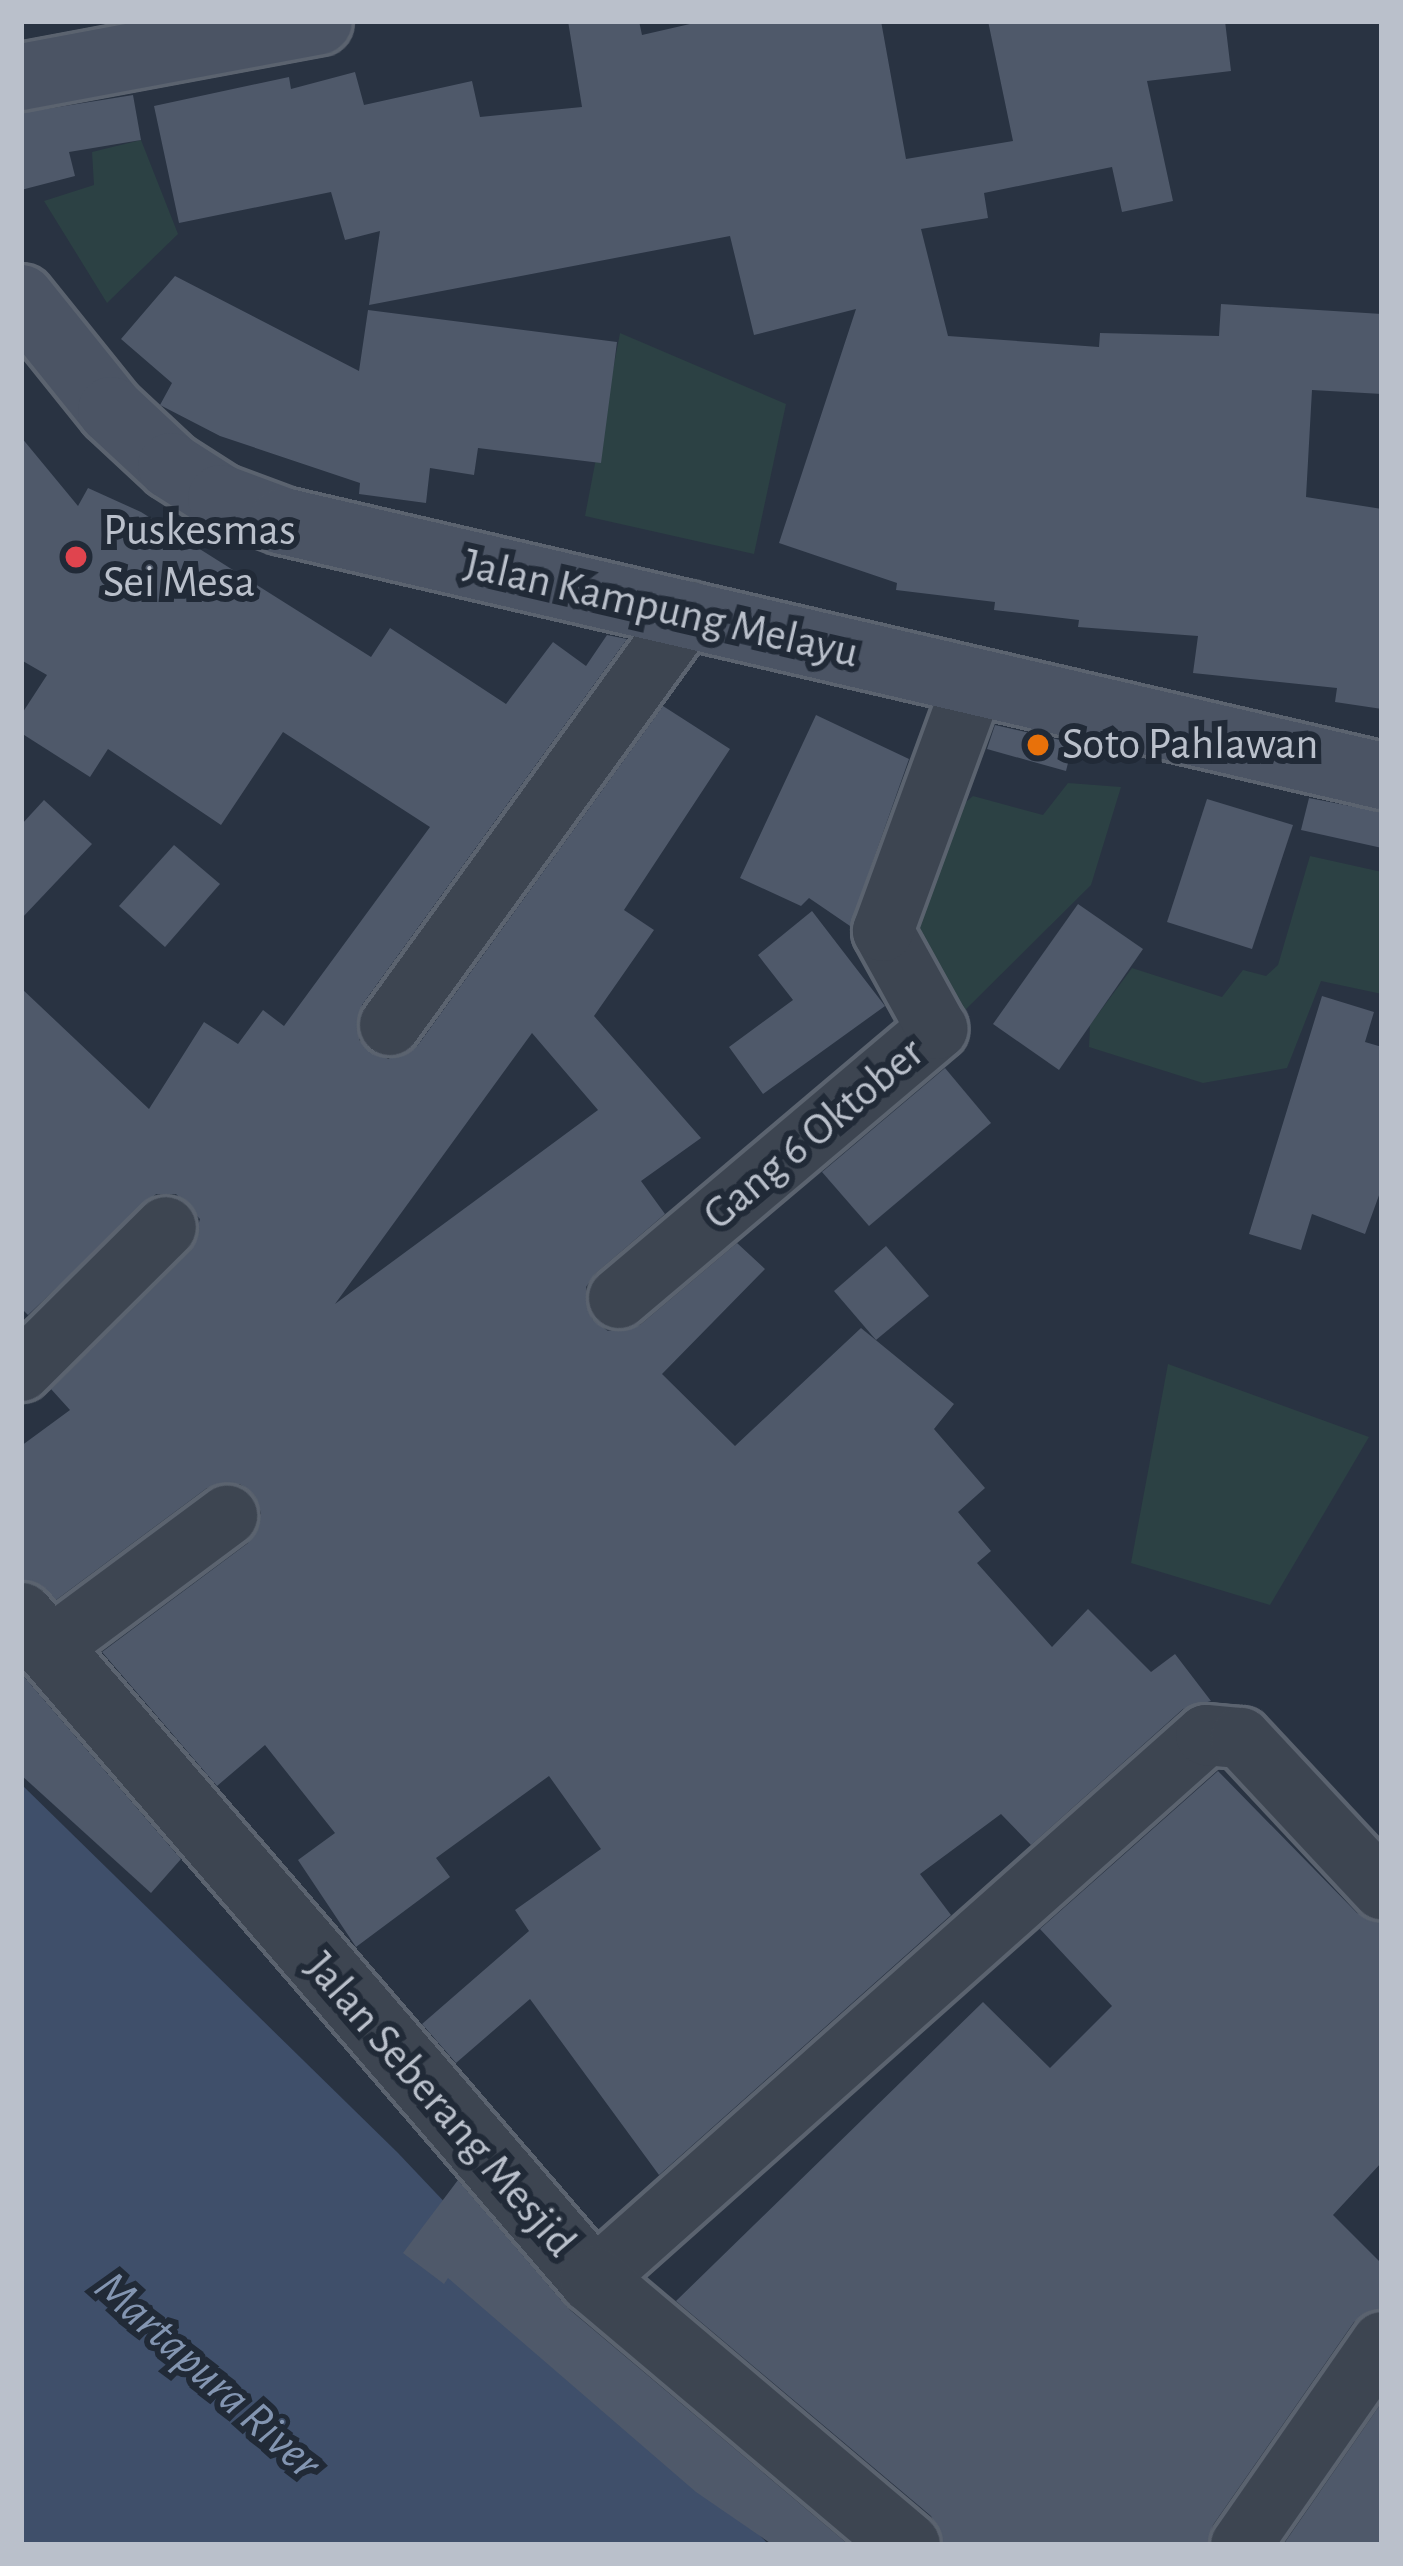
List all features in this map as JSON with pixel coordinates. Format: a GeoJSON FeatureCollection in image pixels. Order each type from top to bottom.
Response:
{"type":"FeatureCollection","features":[{"type":"Feature","properties":{"kind":"main road"},"geometry":{"type":"LineString","coordinates":[[21,77],[319,21]]}},
{"type":"Feature","properties":{"kind":"main road","name":"Jalan Kampung Melayu"},"geometry":{"type":"LineString","coordinates":[[21,298],[111,410],[171,466],[221,498],[417,554],[1382,776]]}},
{"type":"Feature","properties":{"kind":"street"},"geometry":{"type":"LineString","coordinates":[[390,1024],[689,613]]}},
{"type":"Feature","properties":{"kind":"street","name":"Gang 6 Oktober"},"geometry":{"type":"LineString","coordinates":[[619,1298],[937,1029],[884,932],[975,680]]}},
{"type":"Feature","properties":{"kind":"street"},"geometry":{"type":"LineString","coordinates":[[21,1371],[166,1227]]}},
{"type":"Feature","properties":{"kind":"street"},"geometry":{"type":"LineString","coordinates":[[35,1632],[227,1516]]}},
{"type":"Feature","properties":{"kind":"street","name":"Jalan Seberang Mesjid"},"geometry":{"type":"LineString","coordinates":[[35,1632],[593,2280],[907,2545]]}},
{"type":"Feature","properties":{"kind":"street"},"geometry":{"type":"LineString","coordinates":[[593,2280],[1206,1735],[1241,1738],[1382,1889]]}},
{"type":"Feature","properties":{"kind":"street"},"geometry":{"type":"LineString","coordinates":[[1240,2545],[1382,2342]]}},
{"type":"Feature","properties":{"kind":"green space"},"geometry":{"type":"Polygon","coordinates":[[[141,140],[178,234],[107,303],[44,201],[94,185],[92,152],[141,140]]]}},
{"type":"Feature","properties":{"kind":"green space"},"geometry":{"type":"Polygon","coordinates":[[[620,333],[786,404],[754,554],[585,516],[620,333]]]}},
{"type":"Feature","properties":{"kind":"green space"},"geometry":{"type":"Polygon","coordinates":[[[1068,783],[1121,787],[1091,885],[950,1025],[901,935],[915,845],[973,796],[1043,815],[1068,783]]]}},
{"type":"Feature","properties":{"kind":"green space"},"geometry":{"type":"Polygon","coordinates":[[[1310,856],[1382,872],[1382,994],[1321,981],[1287,1068],[1203,1083],[1089,1047],[1090,1025],[1132,968],[1222,997],[1243,970],[1266,976],[1278,965],[1310,856]]]}},
{"type":"Feature","properties":{"kind":"green space"},"geometry":{"type":"Polygon","coordinates":[[[1168,1364],[1369,1437],[1270,1605],[1131,1563],[1168,1364]]]}},
{"type":"Feature","properties":{"kind":"water","name":"Martapura River"},"geometry":{"type":"Polygon","coordinates":[[[21,1784],[398,2153],[769,2545],[21,2545],[21,1784]]]}},
{"type":"Feature","properties":{"kind":"building"},"geometry":{"type":"Polygon","coordinates":[[[568,21],[639,21],[642,35],[703,21],[881,21],[906,159],[1013,141],[988,21],[1225,21],[1231,71],[1147,81],[1173,201],[1122,212],[1112,167],[984,193],[988,218],[921,229],[948,336],[1099,347],[1100,333],[1219,336],[1221,304],[1382,314],[1382,394],[1312,390],[1306,497],[1382,509],[1382,709],[1335,702],[1337,688],[1193,673],[1198,636],[1078,627],[1079,620],[994,610],[995,602],[896,590],[897,583],[779,543],[856,309],[754,335],[730,236],[369,305],[380,231],[345,240],[331,192],[179,223],[154,106],[289,77],[291,89],[355,72],[364,105],[472,81],[480,117],[582,107],[568,21]]]}},
{"type":"Feature","properties":{"kind":"building"},"geometry":{"type":"Polygon","coordinates":[[[133,95],[141,140],[69,152],[75,176],[21,190],[21,113],[133,95]]]}},
{"type":"Feature","properties":{"kind":"building"},"geometry":{"type":"Polygon","coordinates":[[[175,276],[359,371],[368,310],[617,342],[601,463],[478,448],[474,475],[430,468],[426,503],[359,494],[360,483],[220,436],[160,405],[172,383],[121,339],[175,276]]]}},
{"type":"Feature","properties":{"kind":"building"},"geometry":{"type":"Polygon","coordinates":[[[21,437],[78,506],[88,488],[141,512],[371,657],[390,628],[506,704],[553,642],[586,666],[607,635],[627,639],[362,1005],[359,1040],[388,1059],[418,1045],[663,706],[730,749],[624,910],[654,930],[594,1016],[701,1138],[641,1181],[665,1214],[586,1287],[592,1319],[608,1331],[640,1325],[737,1243],[765,1269],[662,1374],[735,1446],[861,1328],[954,1404],[934,1429],[985,1488],[958,1512],[991,1551],[977,1563],[1052,1647],[1088,1609],[1151,1672],[1175,1654],[1211,1701],[1183,1709],[1031,1845],[1001,1814],[920,1874],[951,1915],[659,2175],[530,1999],[456,2063],[422,2024],[529,1931],[515,1910],[601,1849],[549,1776],[436,1858],[450,1877],[356,1947],[298,1860],[335,1833],[265,1745],[217,1786],[102,1652],[248,1543],[261,1513],[254,1495],[240,1484],[207,1488],[56,1600],[21,1580],[21,1446],[70,1410],[51,1389],[190,1251],[200,1219],[176,1194],[156,1194],[28,1315],[21,1308],[21,988],[149,1109],[204,1022],[238,1044],[263,1010],[284,1026],[430,827],[283,732],[221,825],[108,749],[90,777],[21,733],[21,715],[47,675],[21,660],[21,437]],[[532,1033],[335,1304],[598,1110],[532,1033]]]}},
{"type":"Feature","properties":{"kind":"building"},"geometry":{"type":"Polygon","coordinates":[[[816,715],[909,759],[850,926],[809,898],[801,906],[740,878],[816,715]]]}},
{"type":"Feature","properties":{"kind":"building"},"geometry":{"type":"Polygon","coordinates":[[[995,725],[1073,743],[1066,771],[987,749],[995,725]]]}},
{"type":"Feature","properties":{"kind":"building"},"geometry":{"type":"Polygon","coordinates":[[[1309,798],[1382,812],[1382,848],[1301,830],[1309,798]]]}},
{"type":"Feature","properties":{"kind":"building"},"geometry":{"type":"Polygon","coordinates":[[[1207,799],[1293,825],[1252,949],[1167,922],[1207,799]]]}},
{"type":"Feature","properties":{"kind":"building"},"geometry":{"type":"Polygon","coordinates":[[[44,800],[92,844],[21,919],[21,825],[44,800]]]}},
{"type":"Feature","properties":{"kind":"building"},"geometry":{"type":"Polygon","coordinates":[[[174,845],[220,884],[165,947],[119,906],[174,845]]]}},
{"type":"Feature","properties":{"kind":"building"},"geometry":{"type":"Polygon","coordinates":[[[1078,904],[1143,949],[1059,1070],[993,1024],[1078,904]]]}},
{"type":"Feature","properties":{"kind":"building"},"geometry":{"type":"Polygon","coordinates":[[[812,911],[885,1006],[763,1094],[729,1047],[793,1000],[758,955],[812,911]]]}},
{"type":"Feature","properties":{"kind":"building"},"geometry":{"type":"Polygon","coordinates":[[[1322,996],[1374,1012],[1365,1042],[1382,1047],[1382,1187],[1365,1234],[1312,1214],[1301,1250],[1249,1234],[1322,996]]]}},
{"type":"Feature","properties":{"kind":"building"},"geometry":{"type":"Polygon","coordinates":[[[945,1068],[991,1123],[869,1226],[822,1172],[945,1068]]]}},
{"type":"Feature","properties":{"kind":"building"},"geometry":{"type":"Polygon","coordinates":[[[886,1246],[929,1296],[876,1340],[834,1291],[886,1246]]]}},
{"type":"Feature","properties":{"kind":"building"},"geometry":{"type":"Polygon","coordinates":[[[21,1673],[181,1859],[151,1893],[21,1775],[21,1673]]]}},
{"type":"Feature","properties":{"kind":"building"},"geometry":{"type":"Polygon","coordinates":[[[1218,1771],[1357,1913],[1382,1922],[1382,2162],[1333,2215],[1382,2264],[1382,2308],[1354,2322],[1213,2525],[1207,2545],[944,2545],[931,2516],[676,2301],[983,2002],[1050,2068],[1112,2006],[1040,1929],[1218,1771]]]}},
{"type":"Feature","properties":{"kind":"building"},"geometry":{"type":"Polygon","coordinates":[[[458,2180],[569,2309],[849,2545],[773,2545],[696,2492],[448,2278],[444,2284],[403,2253],[458,2180]]]}},
{"type":"Feature","properties":{"kind":"building"},"geometry":{"type":"Polygon","coordinates":[[[1382,2402],[1382,2545],[1283,2545],[1382,2402]]]}},
{"type":"Feature","properties":{"kind":"place","name":"Puskesmas Sei Mesa"},"geometry":{"type":"Point","coordinates":[76,557]}},
{"type":"Feature","properties":{"kind":"place","name":"Soto Pahlawan"},"geometry":{"type":"Point","coordinates":[1038,745]}}]}
